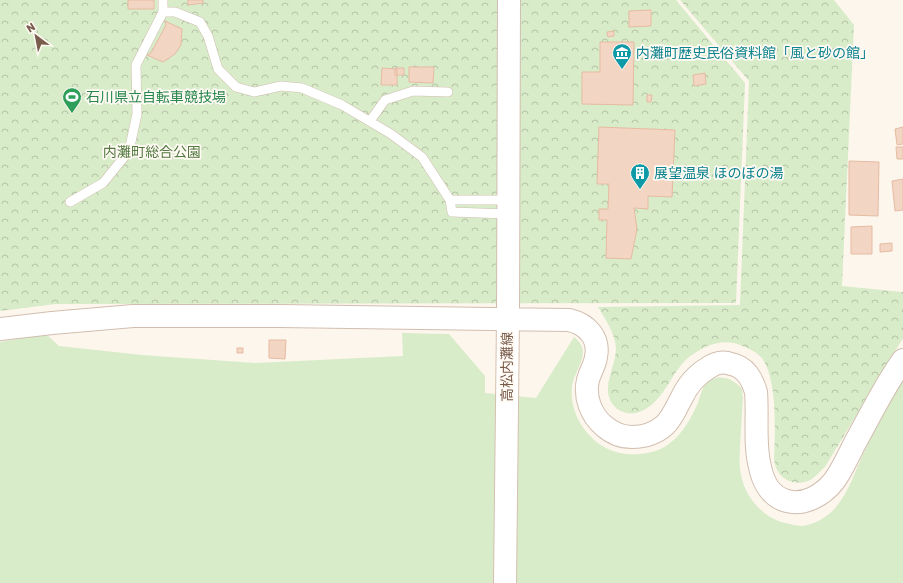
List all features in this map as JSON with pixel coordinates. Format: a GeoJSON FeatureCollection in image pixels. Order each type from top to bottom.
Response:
{"type":"FeatureCollection","features":[{"type":"Feature","properties":{"kind":"street","name":"高松内灘線"},"geometry":{"type":"LineString","coordinates":[[505,583],[509,0]]}},
{"type":"Feature","properties":{"kind":"street"},"geometry":{"type":"LineString","coordinates":[[0,329],[133,316],[508,318],[570,320],[579,322],[585,326],[594,338],[597,352],[588,381],[588,399],[590,408],[599,422],[608,429],[626,437],[643,436],[665,425],[674,414],[692,381],[710,366],[727,363],[733,364],[745,370],[753,383],[756,392],[758,456],[763,478],[774,495],[781,500],[790,502],[808,501],[824,491],[834,481],[873,410],[903,360]]}},
{"type":"Feature","properties":{"kind":"lane"},"geometry":{"type":"LineString","coordinates":[[70,202],[103,183],[129,151],[136,114],[136,65],[163,12],[163,0]]}},
{"type":"Feature","properties":{"kind":"lane"},"geometry":{"type":"LineString","coordinates":[[163,12],[175,12],[200,22],[208,36],[218,69],[236,87],[254,92],[281,86],[302,88],[342,105],[392,134],[422,156],[450,200],[452,212],[508,207]]}},
{"type":"Feature","properties":{"kind":"lane"},"geometry":{"type":"LineString","coordinates":[[370,121],[384,100],[414,91],[448,92]]}},
{"type":"Feature","properties":{"kind":"lane"},"geometry":{"type":"LineString","coordinates":[[450,200],[508,207]]}},
{"type":"Feature","properties":{"kind":"green space","name":"内灘町総合公園"},"geometry":{"type":"Polygon","coordinates":[[[0,0],[676,0],[745,83],[736,303],[56,304],[0,311],[0,0]]]}},
{"type":"Feature","properties":{"kind":"green space"},"geometry":{"type":"Polygon","coordinates":[[[680,0],[834,0],[854,25],[842,286],[903,292],[903,338],[825,467],[806,482],[796,483],[787,480],[776,469],[774,460],[774,406],[770,378],[761,357],[754,351],[745,347],[727,342],[713,344],[695,353],[689,357],[677,370],[658,399],[644,410],[635,413],[622,412],[612,404],[609,397],[609,381],[616,348],[612,332],[598,307],[740,305],[749,81],[680,0]]]}},
{"type":"Feature","properties":{"kind":"green space"},"geometry":{"type":"Polygon","coordinates":[[[402,333],[449,334],[485,376],[485,393],[536,398],[574,337],[581,344],[583,353],[572,387],[572,397],[577,417],[588,434],[596,441],[613,451],[626,454],[643,454],[656,451],[672,442],[689,421],[705,385],[714,379],[729,379],[742,389],[743,398],[740,463],[745,488],[756,505],[763,512],[780,522],[799,526],[811,524],[821,520],[833,510],[841,500],[878,423],[903,380],[903,583],[0,583],[0,342],[46,334],[59,346],[142,355],[255,363],[403,356],[402,333]]]}},
{"type":"Feature","properties":{"kind":"building"},"geometry":{"type":"Polygon","coordinates":[[[128,0],[154,0],[154,9],[128,9],[128,0]]]}},
{"type":"Feature","properties":{"kind":"building"},"geometry":{"type":"Polygon","coordinates":[[[188,0],[203,0],[203,3],[188,5],[188,0]]]}},
{"type":"Feature","properties":{"kind":"building"},"geometry":{"type":"Polygon","coordinates":[[[651,10],[651,26],[629,27],[629,11],[651,10]]]}},
{"type":"Feature","properties":{"kind":"building"},"geometry":{"type":"Polygon","coordinates":[[[165,21],[182,29],[181,45],[175,54],[163,62],[147,55],[151,53],[166,25],[165,21]]]}},
{"type":"Feature","properties":{"kind":"building"},"geometry":{"type":"Polygon","coordinates":[[[614,31],[614,36],[608,37],[607,32],[614,31]]]}},
{"type":"Feature","properties":{"kind":"building"},"geometry":{"type":"Polygon","coordinates":[[[600,42],[634,42],[633,105],[582,104],[582,72],[600,72],[600,42]]]}},
{"type":"Feature","properties":{"kind":"building"},"geometry":{"type":"Polygon","coordinates":[[[409,67],[434,67],[433,83],[409,82],[409,67]]]}},
{"type":"Feature","properties":{"kind":"building"},"geometry":{"type":"Polygon","coordinates":[[[382,68],[397,69],[397,85],[381,85],[382,68]]]}},
{"type":"Feature","properties":{"kind":"building"},"geometry":{"type":"Polygon","coordinates":[[[395,68],[404,68],[404,75],[395,75],[395,68]]]}},
{"type":"Feature","properties":{"kind":"building"},"geometry":{"type":"Polygon","coordinates":[[[705,73],[706,84],[694,86],[693,75],[705,73]]]}},
{"type":"Feature","properties":{"kind":"building"},"geometry":{"type":"Polygon","coordinates":[[[647,95],[652,95],[651,102],[647,102],[647,95]]]}},
{"type":"Feature","properties":{"kind":"building","name":"展望温泉 ほのぼの湯"},"geometry":{"type":"Polygon","coordinates":[[[599,127],[675,130],[672,197],[648,196],[648,209],[634,208],[637,229],[631,259],[606,258],[607,220],[599,220],[599,209],[608,209],[609,184],[597,184],[599,127]]]}},
{"type":"Feature","properties":{"kind":"building"},"geometry":{"type":"Polygon","coordinates":[[[903,127],[903,144],[897,145],[895,129],[903,127]]]}},
{"type":"Feature","properties":{"kind":"building"},"geometry":{"type":"Polygon","coordinates":[[[896,147],[903,147],[903,159],[897,159],[896,147]]]}},
{"type":"Feature","properties":{"kind":"building"},"geometry":{"type":"Polygon","coordinates":[[[849,161],[879,162],[878,216],[849,215],[849,161]]]}},
{"type":"Feature","properties":{"kind":"building"},"geometry":{"type":"Polygon","coordinates":[[[903,179],[903,210],[895,211],[892,181],[903,179]]]}},
{"type":"Feature","properties":{"kind":"building"},"geometry":{"type":"Polygon","coordinates":[[[872,226],[872,254],[851,254],[851,227],[872,226]]]}},
{"type":"Feature","properties":{"kind":"building"},"geometry":{"type":"Polygon","coordinates":[[[892,243],[892,251],[880,252],[880,244],[892,243]]]}},
{"type":"Feature","properties":{"kind":"building"},"geometry":{"type":"Polygon","coordinates":[[[269,340],[286,340],[285,359],[269,358],[269,340]]]}},
{"type":"Feature","properties":{"kind":"building"},"geometry":{"type":"Polygon","coordinates":[[[237,348],[243,348],[243,353],[237,353],[237,348]]]}},
{"type":"Feature","properties":{"kind":"place","name":"内灘町歴史民俗資料館「風と砂の館」"},"geometry":{"type":"Point","coordinates":[622,70]}},
{"type":"Feature","properties":{"kind":"place","name":"石川県立自転車競技場"},"geometry":{"type":"Point","coordinates":[72,114]}},
{"type":"Feature","properties":{"kind":"place","name":"展望温泉 ほのぼの湯"},"geometry":{"type":"Point","coordinates":[640,190]}}]}
